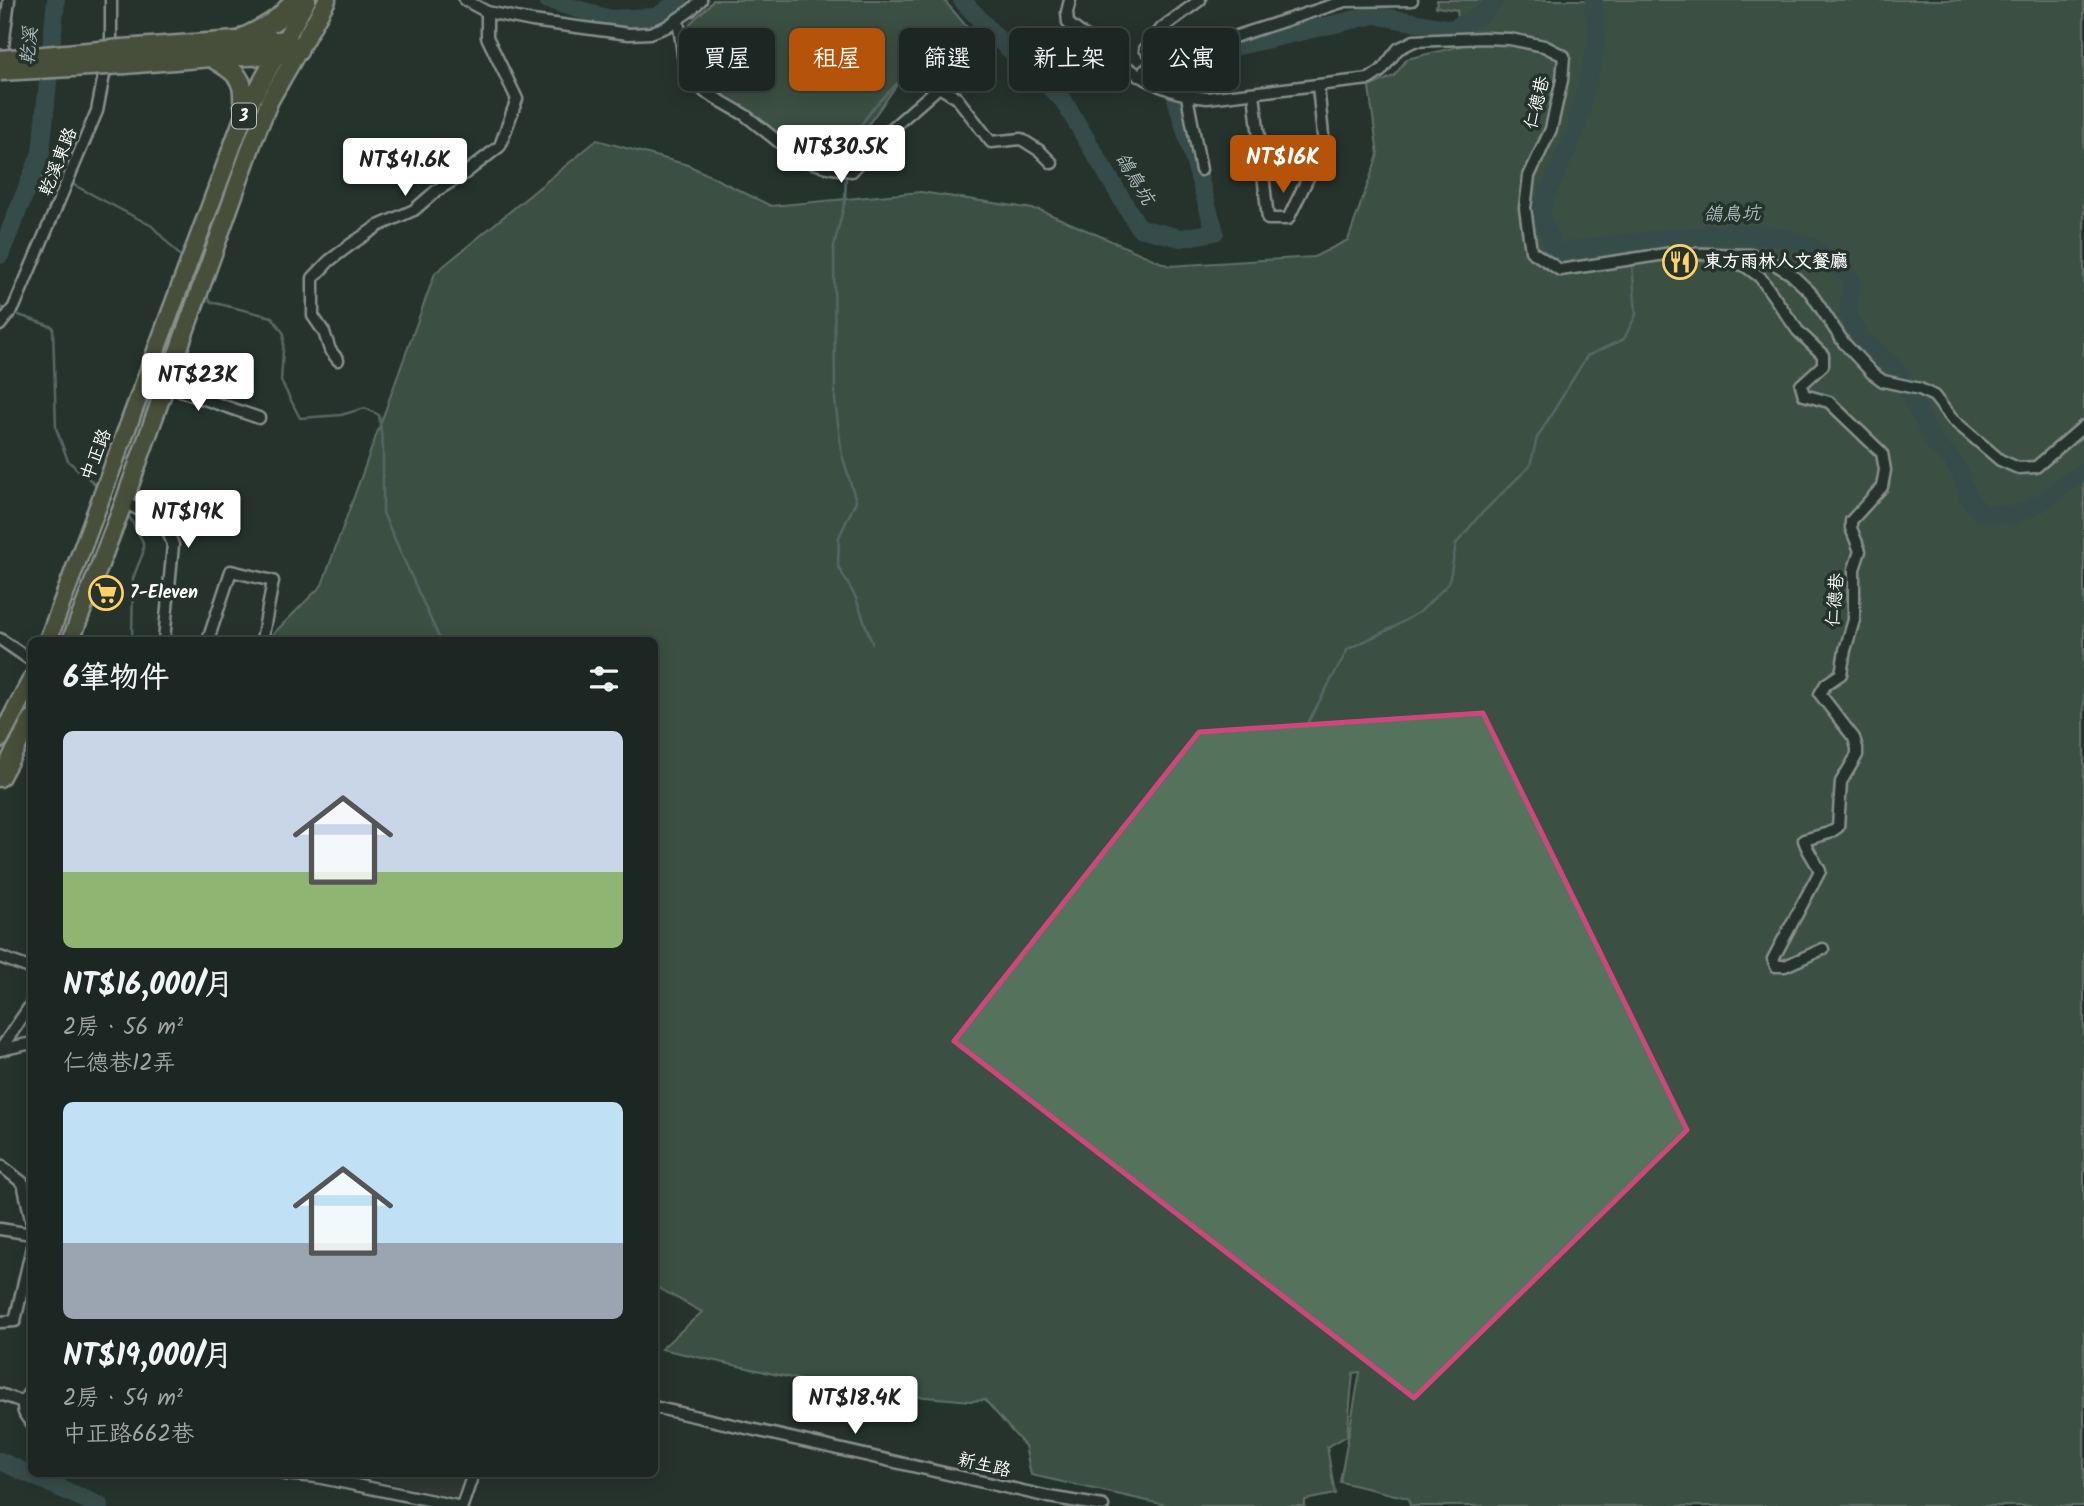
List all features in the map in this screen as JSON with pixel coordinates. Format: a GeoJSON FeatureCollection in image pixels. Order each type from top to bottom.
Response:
{"type":"FeatureCollection","features":[{"type":"Feature","properties":{"kind":"highway"},"geometry":{"type":"LineString","coordinates":[[237,41],[272,24],[294,0]]}},
{"type":"Feature","properties":{"kind":"highway"},"geometry":{"type":"LineString","coordinates":[[0,71],[237,41],[287,49]]}},
{"type":"Feature","properties":{"kind":"highway"},"geometry":{"type":"LineString","coordinates":[[0,60],[211,57],[287,49]]}},
{"type":"Feature","properties":{"kind":"highway"},"geometry":{"type":"LineString","coordinates":[[211,57],[229,67],[237,76],[246,110]]}},
{"type":"Feature","properties":{"kind":"main road","name":"3"},"geometry":{"type":"LineString","coordinates":[[72,637],[307,0]]}},
{"type":"Feature","properties":{"kind":"main road","name":"3"},"geometry":{"type":"LineString","coordinates":[[246,110],[287,49],[327,0]]}},
{"type":"Feature","properties":{"kind":"main road","name":"中正路"},"geometry":{"type":"LineString","coordinates":[[49,637],[246,110]]}},
{"type":"Feature","properties":{"kind":"main road"},"geometry":{"type":"LineString","coordinates":[[57,616],[78,621]]}},
{"type":"Feature","properties":{"kind":"main road"},"geometry":{"type":"LineString","coordinates":[[0,739],[28,686]]}},
{"type":"Feature","properties":{"kind":"main road"},"geometry":{"type":"LineString","coordinates":[[0,778],[28,726]]}},
{"type":"Feature","properties":{"kind":"street"},"geometry":{"type":"LineString","coordinates":[[0,65],[9,0]]}},
{"type":"Feature","properties":{"kind":"street","name":"乾溪東路"},"geometry":{"type":"LineString","coordinates":[[0,325],[14,307],[97,111],[111,39],[111,0]]}},
{"type":"Feature","properties":{"kind":"street"},"geometry":{"type":"LineString","coordinates":[[465,0],[487,12],[629,34],[650,33],[666,27],[701,0]]}},
{"type":"Feature","properties":{"kind":"street","name":"仁德巷"},"geometry":{"type":"LineString","coordinates":[[1070,0],[1068,23],[1142,78],[1185,95],[1207,98],[1369,79],[1381,71],[1398,49],[1414,41],[1483,37],[1544,46],[1564,56],[1562,80],[1550,129],[1529,176],[1525,208],[1531,251],[1560,270],[1672,253],[1751,255],[1773,263],[1791,274],[1810,292],[1844,343],[1883,381],[1920,389],[1934,396],[1952,419],[2000,460],[2018,468],[2036,467],[2051,457],[2084,426]]}},
{"type":"Feature","properties":{"kind":"street"},"geometry":{"type":"LineString","coordinates":[[1162,28],[1200,0]]}},
{"type":"Feature","properties":{"kind":"street"},"geometry":{"type":"LineString","coordinates":[[1239,35],[1345,1],[1412,0]]}},
{"type":"Feature","properties":{"kind":"street"},"geometry":{"type":"LineString","coordinates":[[338,360],[313,316],[313,278],[350,245],[379,226],[414,210],[436,191],[464,174],[500,146],[517,99],[487,37],[487,12]]}},
{"type":"Feature","properties":{"kind":"street"},"geometry":{"type":"LineString","coordinates":[[678,19],[685,69],[705,92],[745,115],[800,159],[852,171],[889,131],[939,87],[957,98],[991,142],[1021,139],[1041,151],[1052,163]]}},
{"type":"Feature","properties":{"kind":"street"},"geometry":{"type":"LineString","coordinates":[[1254,93],[1268,219],[1288,219],[1324,145],[1318,86]]}},
{"type":"Feature","properties":{"kind":"street"},"geometry":{"type":"LineString","coordinates":[[1185,95],[1201,170]]}},
{"type":"Feature","properties":{"kind":"street","name":"仁德巷"},"geometry":{"type":"LineString","coordinates":[[1696,254],[1745,266],[1760,276],[1798,331],[1823,355],[1823,365],[1801,385],[1804,395],[1829,402],[1882,453],[1885,470],[1882,487],[1851,521],[1860,551],[1854,569],[1854,620],[1844,650],[1841,674],[1826,684],[1820,694],[1854,738],[1857,755],[1841,782],[1838,827],[1829,833],[1804,840],[1820,871],[1773,959],[1776,966],[1785,966],[1823,949]]}},
{"type":"Feature","properties":{"kind":"street"},"geometry":{"type":"LineString","coordinates":[[146,379],[259,418]]}},
{"type":"Feature","properties":{"kind":"street"},"geometry":{"type":"LineString","coordinates":[[124,502],[165,523],[173,545],[164,637]]}},
{"type":"Feature","properties":{"kind":"street"},"geometry":{"type":"LineString","coordinates":[[209,637],[231,571],[273,581],[263,637]]}},
{"type":"Feature","properties":{"kind":"street"},"geometry":{"type":"LineString","coordinates":[[0,639],[28,658]]}},
{"type":"Feature","properties":{"kind":"street"},"geometry":{"type":"LineString","coordinates":[[0,957],[28,968]]}},
{"type":"Feature","properties":{"kind":"street"},"geometry":{"type":"LineString","coordinates":[[0,1050],[28,1009]]}},
{"type":"Feature","properties":{"kind":"street"},"geometry":{"type":"LineString","coordinates":[[0,1050],[28,1044]]}},
{"type":"Feature","properties":{"kind":"street"},"geometry":{"type":"LineString","coordinates":[[0,1165],[23,1183],[28,1206]]}},
{"type":"Feature","properties":{"kind":"street"},"geometry":{"type":"LineString","coordinates":[[0,1229],[28,1233]]}},
{"type":"Feature","properties":{"kind":"street"},"geometry":{"type":"LineString","coordinates":[[0,1322],[15,1321],[28,1264]]}},
{"type":"Feature","properties":{"kind":"street"},"geometry":{"type":"LineString","coordinates":[[0,1394],[23,1402]]}},
{"type":"Feature","properties":{"kind":"street"},"geometry":{"type":"LineString","coordinates":[[28,1395],[23,1402],[24,1416],[28,1420]]}},
{"type":"Feature","properties":{"kind":"street","name":"新生路"},"geometry":{"type":"LineString","coordinates":[[658,1408],[1049,1497],[1103,1506]]}},
{"type":"Feature","properties":{"kind":"street"},"geometry":{"type":"LineString","coordinates":[[317,1477],[460,1506],[471,1477]]}},
{"type":"Feature","properties":{"kind":"highlighted area"},"geometry":{"type":"Polygon","coordinates":[[[1483,713],[1687,1130],[1414,1398],[954,1041],[1199,732],[1483,713]]]}},
{"type":"Feature","properties":{"kind":"shaded area"},"geometry":{"type":"Polygon","coordinates":[[[367,1477],[464,1477],[457,1498],[367,1477]]]}},
{"type":"Feature","properties":{"kind":"green space"},"geometry":{"type":"Polygon","coordinates":[[[713,0],[944,0],[968,28],[899,28],[899,82],[860,136],[856,166],[807,156],[716,91],[775,91],[775,28],[688,28],[713,0]]]}},
{"type":"Feature","properties":{"kind":"green space"},"geometry":{"type":"Polygon","coordinates":[[[1437,0],[2084,0],[2084,1506],[1410,1506],[1408,1498],[1340,1482],[1360,1372],[1353,1373],[1347,1436],[1327,1447],[1335,1494],[1305,1500],[1305,1506],[1170,1506],[1031,1475],[1025,1446],[985,1400],[846,1390],[661,1349],[702,1312],[658,1288],[658,637],[270,637],[322,585],[435,273],[597,140],[688,165],[771,206],[921,192],[1040,210],[1169,266],[1314,257],[1348,240],[1378,155],[1369,87],[1394,76],[1407,59],[1461,46],[1457,10],[1436,7],[1437,0]]]}},
{"type":"Feature","properties":{"kind":"waterway","name":"乾溪"},"geometry":{"type":"LineString","coordinates":[[0,255],[41,153],[56,0]]}},
{"type":"Feature","properties":{"kind":"waterway","name":"鴿鳥坑"},"geometry":{"type":"LineString","coordinates":[[548,0],[610,19],[657,17],[679,0]]}},
{"type":"Feature","properties":{"kind":"waterway","name":"鴿鳥坑"},"geometry":{"type":"LineString","coordinates":[[962,0],[994,35],[1063,100],[1139,228],[1181,238],[1215,232],[1176,98],[1178,74],[1221,50],[1374,15],[1452,29],[1482,14],[1495,0]]}},
{"type":"Feature","properties":{"kind":"waterway","name":"鴿鳥坑"},"geometry":{"type":"LineString","coordinates":[[1594,0],[1597,44],[1575,132],[1540,211],[1555,252],[1649,240],[1723,235],[1758,235],[1810,246],[1827,257],[1852,280],[1848,315],[1862,338],[1897,370],[1935,444],[1951,458],[1961,475],[1968,496],[1980,513],[2015,515],[2042,502],[2084,471]]}},
{"type":"Feature","properties":{"kind":"waterway"},"geometry":{"type":"LineString","coordinates":[[846,168],[852,137],[874,107],[907,73],[928,57],[959,51],[983,23]]}},
{"type":"Feature","properties":{"kind":"waterway"},"geometry":{"type":"LineString","coordinates":[[846,174],[845,201],[834,246],[835,400],[842,455],[856,501],[839,537],[838,566],[856,598],[872,643]]}},
{"type":"Feature","properties":{"kind":"waterway"},"geometry":{"type":"LineString","coordinates":[[32,175],[57,181]]}},
{"type":"Feature","properties":{"kind":"waterway"},"geometry":{"type":"LineString","coordinates":[[74,185],[152,226],[184,260]]}},
{"type":"Feature","properties":{"kind":"waterway"},"geometry":{"type":"LineString","coordinates":[[1631,243],[1632,256]]}},
{"type":"Feature","properties":{"kind":"waterway"},"geometry":{"type":"LineString","coordinates":[[1306,726],[1348,649],[1421,611],[1449,583],[1456,544],[1479,516],[1530,466],[1537,438],[1587,356],[1624,339],[1636,315],[1632,263]]}},
{"type":"Feature","properties":{"kind":"waterway"},"geometry":{"type":"LineString","coordinates":[[206,295],[211,302],[272,317],[284,334],[281,381],[300,418],[341,415],[365,408],[379,415],[383,448],[383,513],[439,637]]}},
{"type":"Feature","properties":{"kind":"waterway"},"geometry":{"type":"LineString","coordinates":[[19,315],[53,327],[56,428],[68,461],[95,484]]}},
{"type":"Feature","properties":{"kind":"waterway"},"geometry":{"type":"LineString","coordinates":[[127,513],[143,542],[143,553],[133,578],[132,637]]}},
{"type":"Feature","properties":{"kind":"waterway","name":"乾溪"},"geometry":{"type":"LineString","coordinates":[[0,1461],[28,1474]]}},
{"type":"Feature","properties":{"kind":"waterway","name":"乾溪"},"geometry":{"type":"LineString","coordinates":[[36,1477],[100,1506]]}},
{"type":"Feature","properties":{"kind":"place","name":"東方雨林人文餐廳"},"geometry":{"type":"Point","coordinates":[1680,262]}},
{"type":"Feature","properties":{"kind":"place","name":"7-Eleven"},"geometry":{"type":"Point","coordinates":[106,593]}}]}
